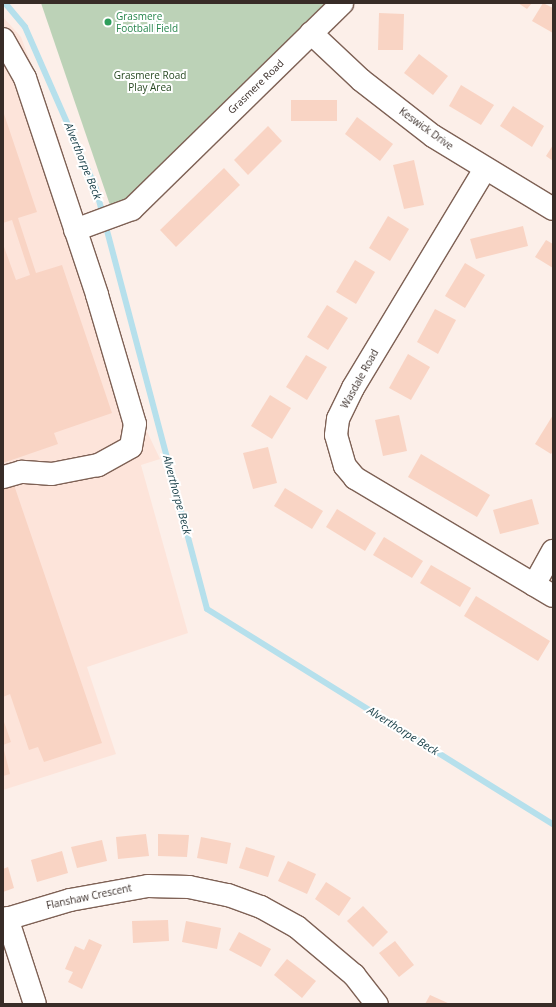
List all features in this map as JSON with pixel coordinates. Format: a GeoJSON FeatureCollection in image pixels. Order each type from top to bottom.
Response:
{"type":"FeatureCollection","features":[{"type":"Feature","properties":{"kind":"street","name":"Grasmere Road"},"geometry":{"type":"LineString","coordinates":[[75,230],[132,208],[342,3]]}},
{"type":"Feature","properties":{"kind":"street","name":"Keswick Drive"},"geometry":{"type":"LineString","coordinates":[[310,34],[427,131],[485,169],[553,209]]}},
{"type":"Feature","properties":{"kind":"street"},"geometry":{"type":"LineString","coordinates":[[3,39],[25,78],[75,230],[135,424],[135,436],[131,447],[121,455],[98,465],[52,474],[21,472],[3,477]]}},
{"type":"Feature","properties":{"kind":"street","name":"Wasdale Road"},"geometry":{"type":"LineString","coordinates":[[485,169],[353,388],[338,419],[336,435],[345,466],[354,478],[553,596]]}},
{"type":"Feature","properties":{"kind":"street"},"geometry":{"type":"LineString","coordinates":[[534,585],[553,551]]}},
{"type":"Feature","properties":{"kind":"street","name":"Flanshaw Crescent"},"geometry":{"type":"LineString","coordinates":[[5,919],[70,900],[148,886],[189,887],[228,895],[261,907],[297,926],[354,975],[377,1004]]}},
{"type":"Feature","properties":{"kind":"street"},"geometry":{"type":"LineString","coordinates":[[5,919],[35,1004]]}},
{"type":"Feature","properties":{"kind":"shaded area"},"geometry":{"type":"Polygon","coordinates":[[[3,17],[21,37],[59,138],[126,387],[160,459],[141,465],[188,633],[87,667],[116,754],[3,790],[3,17]]]}},
{"type":"Feature","properties":{"kind":"green space","name":"Grasmere Road Play Area"},"geometry":{"type":"Polygon","coordinates":[[[41,3],[342,3],[132,209],[111,208],[41,3]]]}},
{"type":"Feature","properties":{"kind":"building"},"geometry":{"type":"Polygon","coordinates":[[[518,3],[532,3],[527,9],[518,3]]]}},
{"type":"Feature","properties":{"kind":"building"},"geometry":{"type":"Polygon","coordinates":[[[543,3],[553,8],[553,33],[532,21],[543,3]]]}},
{"type":"Feature","properties":{"kind":"building"},"geometry":{"type":"Polygon","coordinates":[[[379,13],[404,14],[403,50],[378,50],[379,13]]]}},
{"type":"Feature","properties":{"kind":"building"},"geometry":{"type":"Polygon","coordinates":[[[419,54],[448,76],[433,95],[404,73],[419,54]]]}},
{"type":"Feature","properties":{"kind":"building"},"geometry":{"type":"Polygon","coordinates":[[[461,85],[494,105],[481,125],[449,106],[461,85]]]}},
{"type":"Feature","properties":{"kind":"building"},"geometry":{"type":"Polygon","coordinates":[[[291,100],[337,100],[337,121],[291,121],[291,100]]]}},
{"type":"Feature","properties":{"kind":"building"},"geometry":{"type":"Polygon","coordinates":[[[513,106],[544,126],[532,147],[500,126],[513,106]]]}},
{"type":"Feature","properties":{"kind":"building"},"geometry":{"type":"Polygon","coordinates":[[[3,111],[37,212],[18,218],[36,273],[62,265],[112,413],[54,433],[58,444],[3,463],[3,244],[16,280],[30,275],[12,220],[3,223],[3,111]]]}},
{"type":"Feature","properties":{"kind":"building"},"geometry":{"type":"Polygon","coordinates":[[[357,117],[393,144],[380,161],[345,134],[357,117]]]}},
{"type":"Feature","properties":{"kind":"building"},"geometry":{"type":"Polygon","coordinates":[[[268,126],[282,141],[248,175],[234,160],[268,126]]]}},
{"type":"Feature","properties":{"kind":"building"},"geometry":{"type":"Polygon","coordinates":[[[553,145],[553,161],[546,156],[553,145]]]}},
{"type":"Feature","properties":{"kind":"building"},"geometry":{"type":"Polygon","coordinates":[[[414,160],[424,205],[404,209],[393,165],[414,160]]]}},
{"type":"Feature","properties":{"kind":"building"},"geometry":{"type":"Polygon","coordinates":[[[224,168],[240,185],[176,247],[160,230],[224,168]]]}},
{"type":"Feature","properties":{"kind":"building"},"geometry":{"type":"Polygon","coordinates":[[[388,216],[409,229],[390,261],[369,248],[388,216]]]}},
{"type":"Feature","properties":{"kind":"building"},"geometry":{"type":"Polygon","coordinates":[[[523,226],[528,246],[476,259],[470,239],[523,226]]]}},
{"type":"Feature","properties":{"kind":"building"},"geometry":{"type":"Polygon","coordinates":[[[546,240],[553,244],[553,268],[535,257],[546,240]]]}},
{"type":"Feature","properties":{"kind":"building"},"geometry":{"type":"Polygon","coordinates":[[[355,260],[375,272],[356,304],[336,292],[355,260]]]}},
{"type":"Feature","properties":{"kind":"building"},"geometry":{"type":"Polygon","coordinates":[[[465,263],[485,275],[465,308],[445,296],[465,263]]]}},
{"type":"Feature","properties":{"kind":"building"},"geometry":{"type":"Polygon","coordinates":[[[327,305],[348,318],[328,350],[307,337],[327,305]]]}},
{"type":"Feature","properties":{"kind":"building"},"geometry":{"type":"Polygon","coordinates":[[[435,309],[456,320],[438,354],[417,342],[435,309]]]}},
{"type":"Feature","properties":{"kind":"building"},"geometry":{"type":"Polygon","coordinates":[[[408,354],[430,367],[411,400],[389,388],[408,354]]]}},
{"type":"Feature","properties":{"kind":"building"},"geometry":{"type":"Polygon","coordinates":[[[306,355],[327,367],[307,400],[286,387],[306,355]]]}},
{"type":"Feature","properties":{"kind":"building"},"geometry":{"type":"Polygon","coordinates":[[[270,395],[291,408],[272,439],[251,426],[270,395]]]}},
{"type":"Feature","properties":{"kind":"building"},"geometry":{"type":"Polygon","coordinates":[[[399,415],[407,451],[383,456],[375,420],[399,415]]]}},
{"type":"Feature","properties":{"kind":"building"},"geometry":{"type":"Polygon","coordinates":[[[553,415],[553,451],[551,454],[535,444],[553,415]]]}},
{"type":"Feature","properties":{"kind":"building"},"geometry":{"type":"Polygon","coordinates":[[[268,447],[277,483],[253,489],[243,453],[268,447]]]}},
{"type":"Feature","properties":{"kind":"building"},"geometry":{"type":"Polygon","coordinates":[[[421,454],[490,495],[477,517],[408,477],[421,454]]]}},
{"type":"Feature","properties":{"kind":"building"},"geometry":{"type":"Polygon","coordinates":[[[13,482],[102,743],[44,762],[38,747],[29,750],[10,694],[3,697],[3,486],[13,482]]]}},
{"type":"Feature","properties":{"kind":"building"},"geometry":{"type":"Polygon","coordinates":[[[285,488],[323,511],[312,529],[274,506],[285,488]]]}},
{"type":"Feature","properties":{"kind":"building"},"geometry":{"type":"Polygon","coordinates":[[[532,499],[539,524],[500,534],[493,510],[532,499]]]}},
{"type":"Feature","properties":{"kind":"building"},"geometry":{"type":"Polygon","coordinates":[[[337,509],[376,533],[365,551],[326,527],[337,509]]]}},
{"type":"Feature","properties":{"kind":"building"},"geometry":{"type":"Polygon","coordinates":[[[384,537],[423,561],[412,578],[373,555],[384,537]]]}},
{"type":"Feature","properties":{"kind":"building"},"geometry":{"type":"Polygon","coordinates":[[[431,565],[471,588],[460,607],[420,583],[431,565]]]}},
{"type":"Feature","properties":{"kind":"building"},"geometry":{"type":"Polygon","coordinates":[[[476,596],[550,641],[538,661],[464,616],[476,596]]]}},
{"type":"Feature","properties":{"kind":"building"},"geometry":{"type":"Polygon","coordinates":[[[3,719],[11,742],[3,745],[3,719]]]}},
{"type":"Feature","properties":{"kind":"building"},"geometry":{"type":"Polygon","coordinates":[[[3,746],[10,774],[3,776],[3,746]]]}},
{"type":"Feature","properties":{"kind":"building"},"geometry":{"type":"Polygon","coordinates":[[[146,834],[149,856],[118,859],[116,837],[146,834]]]}},
{"type":"Feature","properties":{"kind":"building"},"geometry":{"type":"Polygon","coordinates":[[[158,834],[189,835],[187,857],[158,856],[158,834]]]}},
{"type":"Feature","properties":{"kind":"building"},"geometry":{"type":"Polygon","coordinates":[[[201,837],[231,843],[227,864],[197,858],[201,837]]]}},
{"type":"Feature","properties":{"kind":"building"},"geometry":{"type":"Polygon","coordinates":[[[102,840],[107,861],[77,868],[71,847],[102,840]]]}},
{"type":"Feature","properties":{"kind":"building"},"geometry":{"type":"Polygon","coordinates":[[[246,847],[275,856],[268,877],[239,868],[246,847]]]}},
{"type":"Feature","properties":{"kind":"building"},"geometry":{"type":"Polygon","coordinates":[[[62,851],[68,873],[37,882],[31,860],[62,851]]]}},
{"type":"Feature","properties":{"kind":"building"},"geometry":{"type":"Polygon","coordinates":[[[288,861],[316,874],[307,894],[278,881],[288,861]]]}},
{"type":"Feature","properties":{"kind":"building"},"geometry":{"type":"Polygon","coordinates":[[[8,867],[14,888],[3,892],[3,869],[8,867]]]}},
{"type":"Feature","properties":{"kind":"building"},"geometry":{"type":"Polygon","coordinates":[[[326,882],[351,898],[339,916],[315,899],[326,882]]]}},
{"type":"Feature","properties":{"kind":"building"},"geometry":{"type":"Polygon","coordinates":[[[363,906],[388,932],[373,947],[347,921],[363,906]]]}},
{"type":"Feature","properties":{"kind":"building"},"geometry":{"type":"Polygon","coordinates":[[[168,920],[169,941],[133,943],[132,921],[168,920]]]}},
{"type":"Feature","properties":{"kind":"building"},"geometry":{"type":"Polygon","coordinates":[[[186,921],[221,928],[217,949],[182,942],[186,921]]]}},
{"type":"Feature","properties":{"kind":"building"},"geometry":{"type":"Polygon","coordinates":[[[239,932],[271,949],[261,967],[229,950],[239,932]]]}},
{"type":"Feature","properties":{"kind":"building"},"geometry":{"type":"Polygon","coordinates":[[[89,939],[102,945],[82,989],[68,982],[73,972],[65,969],[75,946],[84,950],[89,939]]]}},
{"type":"Feature","properties":{"kind":"building"},"geometry":{"type":"Polygon","coordinates":[[[395,941],[414,965],[399,977],[379,953],[395,941]]]}},
{"type":"Feature","properties":{"kind":"building"},"geometry":{"type":"Polygon","coordinates":[[[287,959],[316,981],[302,998],[274,975],[287,959]]]}},
{"type":"Feature","properties":{"kind":"building"},"geometry":{"type":"Polygon","coordinates":[[[430,995],[450,1004],[425,1004],[430,995]]]}},
{"type":"Feature","properties":{"kind":"waterway","name":"Alverthorpe Beck"},"geometry":{"type":"LineString","coordinates":[[5,3],[25,27],[96,189],[207,609],[553,824]]}},
{"type":"Feature","properties":{"kind":"place","name":"Grasmere Football Field"},"geometry":{"type":"Point","coordinates":[108,22]}}]}
